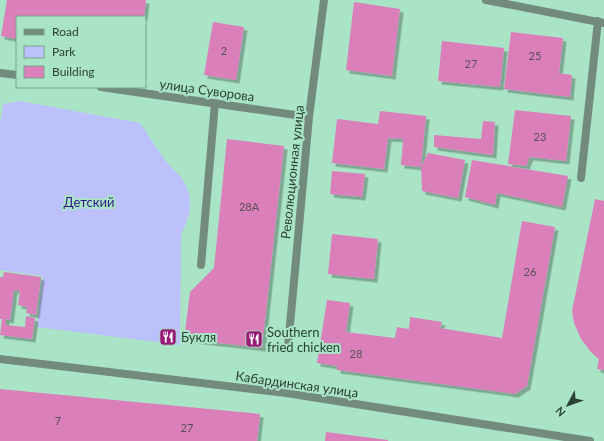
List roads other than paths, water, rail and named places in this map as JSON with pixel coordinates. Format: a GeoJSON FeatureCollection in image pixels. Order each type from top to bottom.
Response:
{"type":"FeatureCollection","features":[{"type":"Feature","properties":{"kind":"street","name":"Революционная улица"},"geometry":{"type":"LineString","coordinates":[[288,346],[309,117],[324,0]]}},
{"type":"Feature","properties":{"kind":"street"},"geometry":{"type":"LineString","coordinates":[[486,0],[601,22],[581,178]]}},
{"type":"Feature","properties":{"kind":"street"},"geometry":{"type":"LineString","coordinates":[[0,73],[16,75]]}},
{"type":"Feature","properties":{"kind":"street","name":"улица Суворова"},"geometry":{"type":"LineString","coordinates":[[108,88],[309,117]]}},
{"type":"Feature","properties":{"kind":"street"},"geometry":{"type":"LineString","coordinates":[[201,266],[215,103]]}},
{"type":"Feature","properties":{"kind":"street","name":"Кабардинская улица"},"geometry":{"type":"LineString","coordinates":[[0,359],[286,393],[590,441]]}},
{"type":"Feature","properties":{"kind":"place","name":"Букля"},"geometry":{"type":"Point","coordinates":[168,337]}},
{"type":"Feature","properties":{"kind":"place","name":"Southern fried chicken"},"geometry":{"type":"Point","coordinates":[254,339]}},
{"type":"Feature","properties":{"kind":"park label","name":"Детский"},"geometry":{"type":"Point","coordinates":[89,202]}}]}
